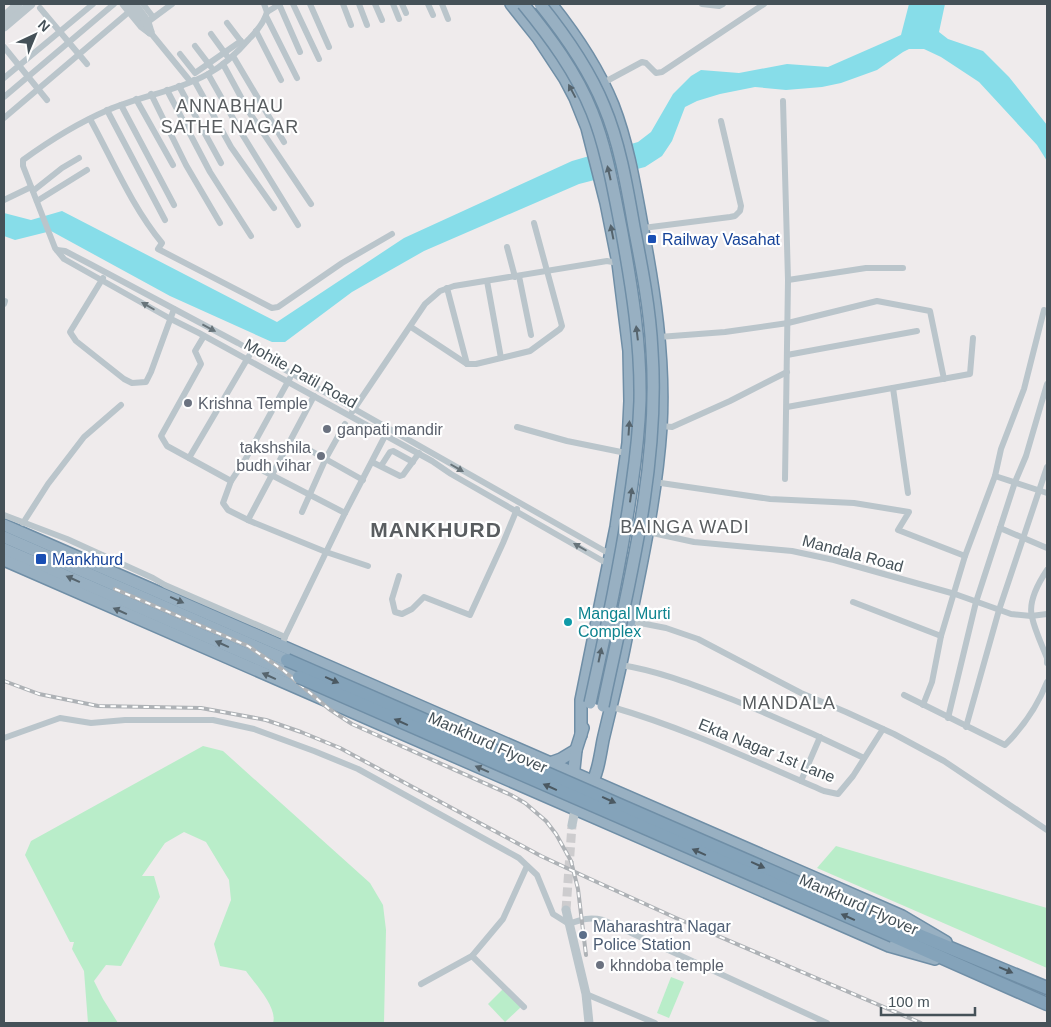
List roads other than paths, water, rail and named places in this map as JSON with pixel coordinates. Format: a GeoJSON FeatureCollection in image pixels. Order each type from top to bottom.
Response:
{"type":"FeatureCollection","features":[{"type":"Feature","properties":{"kind":"highway"},"geometry":{"type":"LineString","coordinates":[[511,4],[538,38],[572,91],[590,136],[618,263],[629,351],[630,401],[626,453],[616,527],[581,700],[581,735]]}},
{"type":"Feature","properties":{"kind":"highway"},"geometry":{"type":"LineString","coordinates":[[523,4],[546,32],[574,74],[584,93],[597,127],[616,201],[639,351],[639,424],[629,508],[618,571],[590,702],[576,750],[572,772],[575,810]]}},
{"type":"Feature","properties":{"kind":"highway"},"geometry":{"type":"LineString","coordinates":[[540,4],[585,67],[605,108],[613,131],[629,198],[652,350],[652,426],[642,509],[603,740],[593,782],[575,810]]}},
{"type":"Feature","properties":{"kind":"highway"},"geometry":{"type":"LineString","coordinates":[[551,4],[592,63],[613,105],[621,129],[643,228],[659,337],[662,378],[661,426],[648,532],[621,665],[608,706]]}},
{"type":"Feature","properties":{"kind":"highway"},"geometry":{"type":"LineString","coordinates":[[538,38],[563,19]]}},
{"type":"Feature","properties":{"kind":"highway"},"geometry":{"type":"LineString","coordinates":[[4,525],[162,589],[287,649],[902,916],[964,952]]}},
{"type":"Feature","properties":{"kind":"highway"},"geometry":{"type":"LineString","coordinates":[[4,536],[258,648],[287,649]]}},
{"type":"Feature","properties":{"kind":"highway","name":"Mankhurd Flyover"},"geometry":{"type":"LineString","coordinates":[[4,549],[299,678],[895,931],[964,952],[1047,988]]}},
{"type":"Feature","properties":{"kind":"highway"},"geometry":{"type":"LineString","coordinates":[[4,560],[889,946],[958,966]]}},
{"type":"Feature","properties":{"kind":"highway","name":"Mankhurd Flyover"},"geometry":{"type":"LineString","coordinates":[[287,649],[895,931],[958,966],[1047,1004]]}},
{"type":"Feature","properties":{"kind":"highway"},"geometry":{"type":"LineString","coordinates":[[550,763],[576,750]]}},
{"type":"Feature","properties":{"kind":"street"},"geometry":{"type":"LineString","coordinates":[[4,27],[31,4]]}},
{"type":"Feature","properties":{"kind":"street"},"geometry":{"type":"LineString","coordinates":[[4,78],[93,4]]}},
{"type":"Feature","properties":{"kind":"street"},"geometry":{"type":"LineString","coordinates":[[4,97],[114,4]]}},
{"type":"Feature","properties":{"kind":"street"},"geometry":{"type":"LineString","coordinates":[[143,4],[150,32],[192,81],[231,147],[274,208]]}},
{"type":"Feature","properties":{"kind":"street"},"geometry":{"type":"LineString","coordinates":[[147,22],[172,4]]}},
{"type":"Feature","properties":{"kind":"street"},"geometry":{"type":"LineString","coordinates":[[264,4],[297,78]]}},
{"type":"Feature","properties":{"kind":"street"},"geometry":{"type":"LineString","coordinates":[[300,52],[279,4],[267,14],[265,20],[256,31],[242,43],[231,57],[211,72],[179,86],[107,110],[34,151],[23,160],[23,166],[57,250],[66,251],[91,264],[251,351],[354,409],[387,432],[520,503],[609,559]]}},
{"type":"Feature","properties":{"kind":"street"},"geometry":{"type":"LineString","coordinates":[[293,4],[319,59]]}},
{"type":"Feature","properties":{"kind":"street"},"geometry":{"type":"LineString","coordinates":[[310,4],[329,47]]}},
{"type":"Feature","properties":{"kind":"street"},"geometry":{"type":"LineString","coordinates":[[342,4],[351,25]]}},
{"type":"Feature","properties":{"kind":"street"},"geometry":{"type":"LineString","coordinates":[[359,4],[366,25]]}},
{"type":"Feature","properties":{"kind":"street"},"geometry":{"type":"LineString","coordinates":[[375,4],[382,20]]}},
{"type":"Feature","properties":{"kind":"street"},"geometry":{"type":"LineString","coordinates":[[392,4],[399,19]]}},
{"type":"Feature","properties":{"kind":"street"},"geometry":{"type":"LineString","coordinates":[[402,4],[406,13]]}},
{"type":"Feature","properties":{"kind":"street"},"geometry":{"type":"LineString","coordinates":[[428,4],[433,15]]}},
{"type":"Feature","properties":{"kind":"street"},"geometry":{"type":"LineString","coordinates":[[442,4],[448,19]]}},
{"type":"Feature","properties":{"kind":"street"},"geometry":{"type":"LineString","coordinates":[[702,4],[719,6],[723,4]]}},
{"type":"Feature","properties":{"kind":"street"},"geometry":{"type":"LineString","coordinates":[[603,83],[642,62],[646,63],[656,73],[662,72],[764,4]]}},
{"type":"Feature","properties":{"kind":"street"},"geometry":{"type":"LineString","coordinates":[[4,17],[14,5]]}},
{"type":"Feature","properties":{"kind":"street"},"geometry":{"type":"LineString","coordinates":[[4,118],[79,54],[129,6],[147,22]]}},
{"type":"Feature","properties":{"kind":"street"},"geometry":{"type":"LineString","coordinates":[[40,8],[87,64]]}},
{"type":"Feature","properties":{"kind":"street"},"geometry":{"type":"LineString","coordinates":[[227,23],[242,43]]}},
{"type":"Feature","properties":{"kind":"street"},"geometry":{"type":"LineString","coordinates":[[256,31],[281,80]]}},
{"type":"Feature","properties":{"kind":"street"},"geometry":{"type":"LineString","coordinates":[[211,34],[231,57],[284,142]]}},
{"type":"Feature","properties":{"kind":"street"},"geometry":{"type":"LineString","coordinates":[[180,54],[195,74],[225,52],[242,43]]}},
{"type":"Feature","properties":{"kind":"street"},"geometry":{"type":"LineString","coordinates":[[195,46],[209,64],[211,72],[242,134],[298,225]]}},
{"type":"Feature","properties":{"kind":"street"},"geometry":{"type":"LineString","coordinates":[[4,47],[47,100]]}},
{"type":"Feature","properties":{"kind":"street"},"geometry":{"type":"LineString","coordinates":[[223,64],[259,128],[311,204]]}},
{"type":"Feature","properties":{"kind":"street"},"geometry":{"type":"LineString","coordinates":[[182,71],[189,66]]}},
{"type":"Feature","properties":{"kind":"street"},"geometry":{"type":"LineString","coordinates":[[179,86],[221,163]]}},
{"type":"Feature","properties":{"kind":"street"},"geometry":{"type":"LineString","coordinates":[[167,90],[210,172],[251,236]]}},
{"type":"Feature","properties":{"kind":"street"},"geometry":{"type":"LineString","coordinates":[[151,94],[186,166],[220,222]]}},
{"type":"Feature","properties":{"kind":"street"},"geometry":{"type":"LineString","coordinates":[[136,99],[173,165]]}},
{"type":"Feature","properties":{"kind":"street"},"geometry":{"type":"LineString","coordinates":[[783,101],[788,280],[785,479]]}},
{"type":"Feature","properties":{"kind":"street"},"geometry":{"type":"LineString","coordinates":[[121,105],[174,205]]}},
{"type":"Feature","properties":{"kind":"street"},"geometry":{"type":"LineString","coordinates":[[107,110],[165,220]]}},
{"type":"Feature","properties":{"kind":"street"},"geometry":{"type":"LineString","coordinates":[[90,119],[132,198],[162,243],[158,249],[272,308],[278,307],[342,262],[392,234]]}},
{"type":"Feature","properties":{"kind":"street"},"geometry":{"type":"LineString","coordinates":[[643,228],[730,217],[735,216],[740,211],[741,206],[721,121]]}},
{"type":"Feature","properties":{"kind":"street"},"geometry":{"type":"LineString","coordinates":[[4,200],[32,189],[79,158]]}},
{"type":"Feature","properties":{"kind":"street"},"geometry":{"type":"LineString","coordinates":[[37,201],[87,170]]}},
{"type":"Feature","properties":{"kind":"street"},"geometry":{"type":"LineString","coordinates":[[411,327],[467,364],[476,364],[530,351],[560,329],[562,326],[534,223]]}},
{"type":"Feature","properties":{"kind":"street"},"geometry":{"type":"LineString","coordinates":[[507,247],[517,276],[531,336]]}},
{"type":"Feature","properties":{"kind":"street","name":"Mohite Patil Road"},"geometry":{"type":"LineString","coordinates":[[57,250],[64,258],[169,318],[350,416],[387,432],[419,454],[429,455],[480,490],[516,510],[609,559],[641,568]]}},
{"type":"Feature","properties":{"kind":"street"},"geometry":{"type":"LineString","coordinates":[[350,416],[426,304],[440,291],[447,288],[607,261],[618,263],[649,261]]}},
{"type":"Feature","properties":{"kind":"street"},"geometry":{"type":"LineString","coordinates":[[87,271],[91,264]]}},
{"type":"Feature","properties":{"kind":"street"},"geometry":{"type":"LineString","coordinates":[[788,280],[866,268],[903,268]]}},
{"type":"Feature","properties":{"kind":"street"},"geometry":{"type":"LineString","coordinates":[[106,272],[70,332],[76,341],[124,379],[132,383],[146,382],[174,309]]}},
{"type":"Feature","properties":{"kind":"street"},"geometry":{"type":"LineString","coordinates":[[118,288],[122,281]]}},
{"type":"Feature","properties":{"kind":"street"},"geometry":{"type":"LineString","coordinates":[[487,281],[502,358]]}},
{"type":"Feature","properties":{"kind":"street"},"geometry":{"type":"LineString","coordinates":[[447,288],[467,364]]}},
{"type":"Feature","properties":{"kind":"street"},"geometry":{"type":"LineString","coordinates":[[659,337],[732,331],[788,321],[877,301],[930,311],[944,379]]}},
{"type":"Feature","properties":{"kind":"street"},"geometry":{"type":"LineString","coordinates":[[923,705],[932,682],[941,636],[965,556],[995,476],[1002,448],[1027,377],[1044,310]]}},
{"type":"Feature","properties":{"kind":"street"},"geometry":{"type":"LineString","coordinates":[[787,355],[917,330]]}},
{"type":"Feature","properties":{"kind":"street"},"geometry":{"type":"LineString","coordinates":[[204,336],[195,351],[201,364],[172,414],[162,436],[167,446],[231,481]]}},
{"type":"Feature","properties":{"kind":"street"},"geometry":{"type":"LineString","coordinates":[[787,407],[970,374],[973,338]]}},
{"type":"Feature","properties":{"kind":"street"},"geometry":{"type":"LineString","coordinates":[[230,350],[234,342]]}},
{"type":"Feature","properties":{"kind":"street"},"geometry":{"type":"LineString","coordinates":[[189,458],[251,351]]}},
{"type":"Feature","properties":{"kind":"street"},"geometry":{"type":"LineString","coordinates":[[661,426],[672,427],[730,401],[787,372]]}},
{"type":"Feature","properties":{"kind":"street"},"geometry":{"type":"LineString","coordinates":[[292,374],[245,460],[231,481],[223,503],[228,510],[248,520],[326,552],[368,566]]}},
{"type":"Feature","properties":{"kind":"street"},"geometry":{"type":"LineString","coordinates":[[948,718],[976,602],[1015,482],[1026,456],[1047,384]]}},
{"type":"Feature","properties":{"kind":"street"},"geometry":{"type":"LineString","coordinates":[[893,388],[908,493]]}},
{"type":"Feature","properties":{"kind":"street"},"geometry":{"type":"LineString","coordinates":[[248,520],[314,396]]}},
{"type":"Feature","properties":{"kind":"street"},"geometry":{"type":"LineString","coordinates":[[23,523],[48,484],[84,437],[121,405]]}},
{"type":"Feature","properties":{"kind":"street"},"geometry":{"type":"LineString","coordinates":[[302,512],[326,458],[345,424]]}},
{"type":"Feature","properties":{"kind":"street"},"geometry":{"type":"LineString","coordinates":[[517,426],[567,441],[626,453]]}},
{"type":"Feature","properties":{"kind":"street"},"geometry":{"type":"LineString","coordinates":[[287,649],[326,552],[387,432]]}},
{"type":"Feature","properties":{"kind":"street"},"geometry":{"type":"LineString","coordinates":[[297,443],[363,480]]}},
{"type":"Feature","properties":{"kind":"street"},"geometry":{"type":"LineString","coordinates":[[381,466],[390,452],[393,451],[413,462]]}},
{"type":"Feature","properties":{"kind":"street"},"geometry":{"type":"LineString","coordinates":[[372,462],[400,476],[403,475],[419,454]]}},
{"type":"Feature","properties":{"kind":"street"},"geometry":{"type":"LineString","coordinates":[[256,467],[345,513]]}},
{"type":"Feature","properties":{"kind":"street"},"geometry":{"type":"LineString","coordinates":[[966,727],[999,610],[1047,467]]}},
{"type":"Feature","properties":{"kind":"street"},"geometry":{"type":"LineString","coordinates":[[995,476],[1047,493]]}},
{"type":"Feature","properties":{"kind":"street"},"geometry":{"type":"LineString","coordinates":[[654,482],[750,497],[854,503],[909,512],[898,530],[965,556]]}},
{"type":"Feature","properties":{"kind":"street"},"geometry":{"type":"LineString","coordinates":[[480,490],[484,483]]}},
{"type":"Feature","properties":{"kind":"street"},"geometry":{"type":"LineString","coordinates":[[400,576],[392,599],[395,612],[402,614],[412,609],[424,597],[470,615],[520,503]]}},
{"type":"Feature","properties":{"kind":"street"},"geometry":{"type":"LineString","coordinates":[[4,515],[67,539],[153,578],[162,589]]}},
{"type":"Feature","properties":{"kind":"street"},"geometry":{"type":"LineString","coordinates":[[1000,528],[1047,548]]}},
{"type":"Feature","properties":{"kind":"street","name":"Mandala Road"},"geometry":{"type":"LineString","coordinates":[[648,532],[694,542],[792,551],[834,560],[954,594],[1011,614],[1031,616],[1047,614]]}},
{"type":"Feature","properties":{"kind":"street"},"geometry":{"type":"LineString","coordinates":[[1047,570],[1037,588],[1032,604],[1031,616],[1047,658],[1047,663]]}},
{"type":"Feature","properties":{"kind":"street"},"geometry":{"type":"LineString","coordinates":[[853,602],[941,636]]}},
{"type":"Feature","properties":{"kind":"street"},"geometry":{"type":"LineString","coordinates":[[630,621],[666,628],[698,639],[801,693],[883,729],[944,761],[1047,830]]}},
{"type":"Feature","properties":{"kind":"street"},"geometry":{"type":"LineString","coordinates":[[621,665],[656,672],[758,709],[864,758]]}},
{"type":"Feature","properties":{"kind":"street"},"geometry":{"type":"LineString","coordinates":[[904,695],[1005,745],[1034,708],[1047,682]]}},
{"type":"Feature","properties":{"kind":"street","name":"Ekta Nagar 1st Lane"},"geometry":{"type":"LineString","coordinates":[[608,706],[649,718],[712,742],[824,791],[838,794],[853,776],[883,729]]}},
{"type":"Feature","properties":{"kind":"street"},"geometry":{"type":"LineString","coordinates":[[4,738],[60,718],[91,723],[125,720],[213,720],[254,729],[314,750],[358,769],[519,858],[537,875],[553,914],[569,924]]}},
{"type":"Feature","properties":{"kind":"street"},"geometry":{"type":"LineString","coordinates":[[801,781],[820,737]]}},
{"type":"Feature","properties":{"kind":"street"},"geometry":{"type":"LineString","coordinates":[[572,825],[575,810]]}},
{"type":"Feature","properties":{"kind":"street"},"geometry":{"type":"LineString","coordinates":[[421,984],[472,956],[503,919],[527,866]]}},
{"type":"Feature","properties":{"kind":"street"},"geometry":{"type":"LineString","coordinates":[[566,910],[586,994],[589,1023]]}},
{"type":"Feature","properties":{"kind":"street"},"geometry":{"type":"LineString","coordinates":[[569,924],[584,918],[603,920],[827,1023]]}},
{"type":"Feature","properties":{"kind":"street"},"geometry":{"type":"LineString","coordinates":[[472,956],[524,1007]]}},
{"type":"Feature","properties":{"kind":"street"},"geometry":{"type":"LineString","coordinates":[[586,994],[655,1023]]}},
{"type":"Feature","properties":{"kind":"water"},"geometry":{"type":"Polygon","coordinates":[[[909,4],[945,4],[939,32],[948,39],[983,51],[1009,77],[1047,125],[1047,161],[1037,145],[979,82],[941,57],[924,49],[909,49],[877,70],[841,83],[822,87],[786,90],[755,87],[697,101],[685,107],[672,141],[662,156],[645,167],[579,184],[424,251],[352,292],[285,342],[272,342],[170,296],[51,231],[15,240],[4,236],[4,213],[31,220],[62,211],[277,322],[404,238],[572,161],[638,142],[651,132],[673,94],[691,76],[701,70],[739,73],[787,64],[828,67],[901,35],[909,4]]]}},
{"type":"Feature","properties":{"kind":"tunnel"},"geometry":{"type":"LineString","coordinates":[[566,910],[572,825]]}},
{"type":"Feature","properties":{"kind":"railway"},"geometry":{"type":"LineString","coordinates":[[115,589],[248,646],[283,670],[329,709],[352,724],[525,803],[546,821],[556,834],[571,861],[578,889],[586,955]]}},
{"type":"Feature","properties":{"kind":"railway"},"geometry":{"type":"LineString","coordinates":[[4,681],[39,694],[98,706],[201,708],[266,720],[301,732],[340,748],[541,856],[676,918],[921,1023]]}},
{"type":"Feature","properties":{"kind":"place","name":"Railway Vasahat"},"geometry":{"type":"Point","coordinates":[652,239]}},
{"type":"Feature","properties":{"kind":"place","name":"Krishna Temple"},"geometry":{"type":"Point","coordinates":[188,403]}},
{"type":"Feature","properties":{"kind":"place","name":"ganpati mandir"},"geometry":{"type":"Point","coordinates":[327,429]}},
{"type":"Feature","properties":{"kind":"place","name":"takshshila budh vihar"},"geometry":{"type":"Point","coordinates":[321,456]}},
{"type":"Feature","properties":{"kind":"place","name":"Mankhurd"},"geometry":{"type":"Point","coordinates":[41,559]}},
{"type":"Feature","properties":{"kind":"place","name":"Mangal Murti Complex"},"geometry":{"type":"Point","coordinates":[568,622]}},
{"type":"Feature","properties":{"kind":"place","name":"Maharashtra Nagar Police Station"},"geometry":{"type":"Point","coordinates":[583,935]}},
{"type":"Feature","properties":{"kind":"place","name":"khndoba temple"},"geometry":{"type":"Point","coordinates":[600,965]}},
{"type":"Feature","properties":{"kind":"district","name":"ANNABHAU SATHE NAGAR"},"geometry":{"type":"Point","coordinates":[230,116]}},
{"type":"Feature","properties":{"kind":"district","name":"BAINGA WADI"},"geometry":{"type":"Point","coordinates":[685,527]}},
{"type":"Feature","properties":{"kind":"district","name":"MANKHURD"},"geometry":{"type":"Point","coordinates":[436,530]}},
{"type":"Feature","properties":{"kind":"district","name":"MANDALA"},"geometry":{"type":"Point","coordinates":[789,703]}}]}
